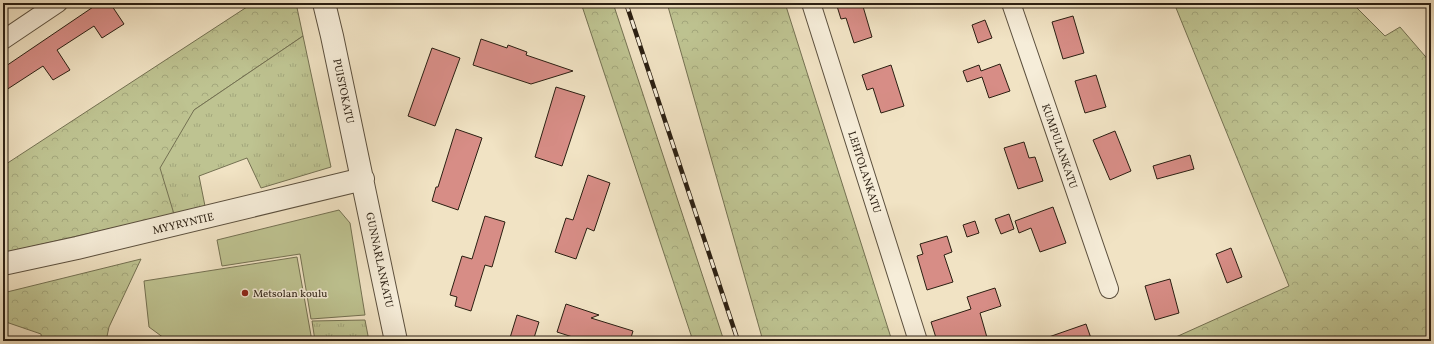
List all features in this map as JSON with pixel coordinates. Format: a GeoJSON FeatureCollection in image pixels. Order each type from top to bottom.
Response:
{"type":"FeatureCollection","features":[{"type":"Feature","properties":{"kind":"street"},"geometry":{"type":"LineString","coordinates":[[3,40],[58,3]]}},
{"type":"Feature","properties":{"kind":"street","name":"PUISTOKATU"},"geometry":{"type":"LineString","coordinates":[[324,3],[363,179]]}},
{"type":"Feature","properties":{"kind":"street","name":"LEHTOLANKATU"},"geometry":{"type":"LineString","coordinates":[[811,3],[918,341]]}},
{"type":"Feature","properties":{"kind":"street","name":"KUMPULANKATU"},"geometry":{"type":"LineString","coordinates":[[1011,3],[1109,289]]}},
{"type":"Feature","properties":{"kind":"street","name":"MYYRYNTIE"},"geometry":{"type":"LineString","coordinates":[[3,264],[100,243],[363,179]]}},
{"type":"Feature","properties":{"kind":"street","name":"GUNNARLANKATU"},"geometry":{"type":"LineString","coordinates":[[363,179],[396,341]]}},
{"type":"Feature","properties":{"kind":"green space"},"geometry":{"type":"Polygon","coordinates":[[[253,3],[296,3],[303,36],[194,110],[174,214],[3,253],[3,166],[253,3]]]}},
{"type":"Feature","properties":{"kind":"green space"},"geometry":{"type":"Polygon","coordinates":[[[581,3],[613,3],[724,341],[693,341],[581,3]]]}},
{"type":"Feature","properties":{"kind":"green space"},"geometry":{"type":"Polygon","coordinates":[[[667,3],[785,3],[892,341],[763,341],[667,3]]]}},
{"type":"Feature","properties":{"kind":"green space"},"geometry":{"type":"Polygon","coordinates":[[[1174,3],[1352,3],[1385,36],[1400,27],[1431,63],[1431,341],[1167,341],[1289,286],[1174,3]]]}},
{"type":"Feature","properties":{"kind":"green space"},"geometry":{"type":"Polygon","coordinates":[[[303,36],[331,167],[261,188],[247,158],[199,176],[205,206],[174,214],[160,168],[194,110],[303,36]]]}},
{"type":"Feature","properties":{"kind":"green space"},"geometry":{"type":"Polygon","coordinates":[[[339,210],[350,223],[365,315],[311,319],[300,254],[222,266],[217,240],[339,210]]]}},
{"type":"Feature","properties":{"kind":"green space"},"geometry":{"type":"Polygon","coordinates":[[[297,257],[312,341],[168,341],[149,327],[144,281],[297,257]]]}},
{"type":"Feature","properties":{"kind":"green space"},"geometry":{"type":"Polygon","coordinates":[[[141,259],[109,327],[106,341],[42,341],[41,334],[3,321],[3,293],[141,259]]]}},
{"type":"Feature","properties":{"kind":"green space"},"geometry":{"type":"Polygon","coordinates":[[[365,320],[369,341],[315,341],[312,321],[365,320]]]}},
{"type":"Feature","properties":{"kind":"building"},"geometry":{"type":"Polygon","coordinates":[[[99,3],[110,3],[124,24],[102,38],[94,26],[57,50],[70,70],[53,80],[43,66],[3,92],[3,68],[99,3]]]}},
{"type":"Feature","properties":{"kind":"building"},"geometry":{"type":"Polygon","coordinates":[[[836,3],[862,3],[872,37],[854,43],[846,18],[841,19],[836,3]]]}},
{"type":"Feature","properties":{"kind":"building"},"geometry":{"type":"Polygon","coordinates":[[[1073,16],[1084,53],[1063,59],[1052,22],[1073,16]]]}},
{"type":"Feature","properties":{"kind":"building"},"geometry":{"type":"Polygon","coordinates":[[[985,20],[992,38],[978,43],[972,25],[985,20]]]}},
{"type":"Feature","properties":{"kind":"building"},"geometry":{"type":"Polygon","coordinates":[[[481,39],[507,48],[508,45],[527,52],[526,55],[573,71],[531,84],[473,65],[481,39]]]}},
{"type":"Feature","properties":{"kind":"building"},"geometry":{"type":"Polygon","coordinates":[[[432,48],[460,58],[435,126],[408,116],[432,48]]]}},
{"type":"Feature","properties":{"kind":"building"},"geometry":{"type":"Polygon","coordinates":[[[1000,64],[1010,91],[989,98],[982,77],[967,82],[963,71],[979,65],[981,71],[1000,64]]]}},
{"type":"Feature","properties":{"kind":"building"},"geometry":{"type":"Polygon","coordinates":[[[891,65],[904,106],[881,113],[873,88],[867,90],[862,75],[891,65]]]}},
{"type":"Feature","properties":{"kind":"building"},"geometry":{"type":"Polygon","coordinates":[[[1096,75],[1106,107],[1085,113],[1075,81],[1096,75]]]}},
{"type":"Feature","properties":{"kind":"building"},"geometry":{"type":"Polygon","coordinates":[[[556,87],[585,96],[562,166],[535,157],[556,87]]]}},
{"type":"Feature","properties":{"kind":"building"},"geometry":{"type":"Polygon","coordinates":[[[456,129],[482,138],[458,210],[432,201],[436,187],[438,187],[456,129]]]}},
{"type":"Feature","properties":{"kind":"building"},"geometry":{"type":"Polygon","coordinates":[[[1115,131],[1131,171],[1110,180],[1093,140],[1115,131]]]}},
{"type":"Feature","properties":{"kind":"building"},"geometry":{"type":"Polygon","coordinates":[[[1024,142],[1029,158],[1035,157],[1043,181],[1018,189],[1004,148],[1024,142]]]}},
{"type":"Feature","properties":{"kind":"building"},"geometry":{"type":"Polygon","coordinates":[[[1190,155],[1194,169],[1157,179],[1153,166],[1190,155]]]}},
{"type":"Feature","properties":{"kind":"building"},"geometry":{"type":"Polygon","coordinates":[[[588,175],[610,183],[594,231],[587,228],[576,259],[555,252],[566,218],[573,220],[588,175]]]}},
{"type":"Feature","properties":{"kind":"building"},"geometry":{"type":"Polygon","coordinates":[[[1053,207],[1066,243],[1040,252],[1031,228],[1019,233],[1015,221],[1053,207]]]}},
{"type":"Feature","properties":{"kind":"building"},"geometry":{"type":"Polygon","coordinates":[[[1009,214],[1014,229],[1001,234],[995,219],[1009,214]]]}},
{"type":"Feature","properties":{"kind":"building"},"geometry":{"type":"Polygon","coordinates":[[[485,216],[505,222],[492,267],[485,265],[471,311],[455,306],[457,297],[450,295],[462,256],[472,259],[485,216]]]}},
{"type":"Feature","properties":{"kind":"building"},"geometry":{"type":"Polygon","coordinates":[[[975,221],[979,233],[967,237],[963,225],[975,221]]]}},
{"type":"Feature","properties":{"kind":"building"},"geometry":{"type":"Polygon","coordinates":[[[947,236],[952,252],[944,255],[953,282],[927,290],[917,256],[923,254],[920,244],[947,236]]]}},
{"type":"Feature","properties":{"kind":"building"},"geometry":{"type":"Polygon","coordinates":[[[1231,248],[1242,277],[1227,283],[1216,254],[1231,248]]]}},
{"type":"Feature","properties":{"kind":"building"},"geometry":{"type":"Polygon","coordinates":[[[1170,279],[1179,313],[1155,320],[1145,286],[1170,279]]]}},
{"type":"Feature","properties":{"kind":"building"},"geometry":{"type":"Polygon","coordinates":[[[995,288],[1001,306],[980,313],[988,341],[937,341],[931,322],[971,309],[967,297],[995,288]]]}},
{"type":"Feature","properties":{"kind":"building"},"geometry":{"type":"Polygon","coordinates":[[[566,304],[599,315],[591,318],[633,331],[630,341],[585,341],[557,332],[566,304]]]}},
{"type":"Feature","properties":{"kind":"building"},"geometry":{"type":"Polygon","coordinates":[[[517,315],[539,322],[533,341],[509,341],[517,315]]]}},
{"type":"Feature","properties":{"kind":"building"},"geometry":{"type":"Polygon","coordinates":[[[1086,324],[1092,341],[1043,341],[1043,339],[1086,324]]]}},
{"type":"Feature","properties":{"kind":"railway"},"geometry":{"type":"LineString","coordinates":[[626,3],[738,341]]}},
{"type":"Feature","properties":{"kind":"place","name":"Metsolan koulu"},"geometry":{"type":"Point","coordinates":[245,293]}}]}
